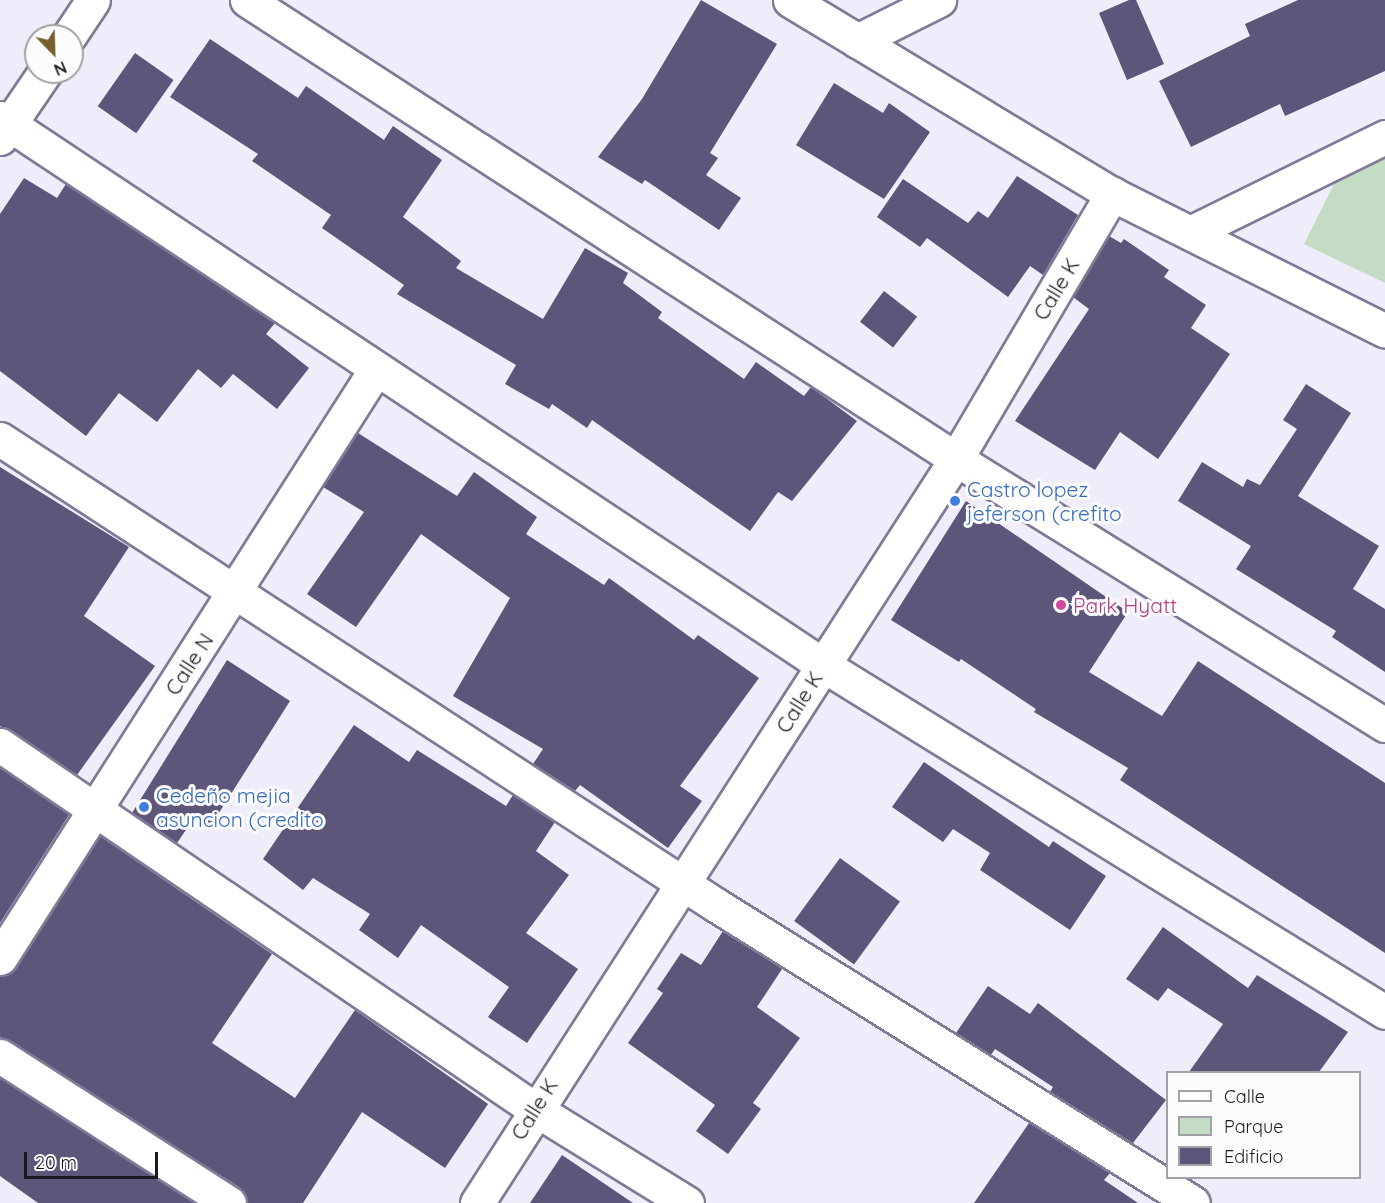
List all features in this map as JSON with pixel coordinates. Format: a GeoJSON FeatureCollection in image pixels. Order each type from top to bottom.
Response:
{"type":"FeatureCollection","features":[{"type":"Feature","properties":{"kind":"street"},"geometry":{"type":"LineString","coordinates":[[77,24],[93,0]]}},
{"type":"Feature","properties":{"kind":"street"},"geometry":{"type":"LineString","coordinates":[[247,0],[956,459],[1385,725]]}},
{"type":"Feature","properties":{"kind":"street"},"geometry":{"type":"LineString","coordinates":[[790,0],[1112,194],[1194,231],[1385,331]]}},
{"type":"Feature","properties":{"kind":"street"},"geometry":{"type":"LineString","coordinates":[[857,41],[939,0]]}},
{"type":"Feature","properties":{"kind":"street"},"geometry":{"type":"LineString","coordinates":[[36,84],[3,127],[376,369],[823,664],[1385,1012]]}},
{"type":"Feature","properties":{"kind":"street"},"geometry":{"type":"LineString","coordinates":[[1194,231],[1385,137]]}},
{"type":"Feature","properties":{"kind":"street","name":"Calle K"},"geometry":{"type":"LineString","coordinates":[[477,1203],[533,1108],[684,884],[956,459],[1112,194]]}},
{"type":"Feature","properties":{"kind":"street","name":"Calle N"},"geometry":{"type":"LineString","coordinates":[[0,958],[236,592],[376,369]]}},
{"type":"Feature","properties":{"kind":"street"},"geometry":{"type":"LineString","coordinates":[[0,439],[684,884],[1193,1203]]}},
{"type":"Feature","properties":{"kind":"street"},"geometry":{"type":"LineString","coordinates":[[0,745],[96,808],[533,1108],[687,1203]]}},
{"type":"Feature","properties":{"kind":"street"},"geometry":{"type":"LineString","coordinates":[[0,1056],[229,1203]]}},
{"type":"Feature","properties":{"kind":"green space"},"geometry":{"type":"Polygon","coordinates":[[[1385,158],[1385,283],[1304,244],[1336,180],[1385,158]]]}},
{"type":"Feature","properties":{"kind":"building"},"geometry":{"type":"Polygon","coordinates":[[[701,0],[777,44],[710,153],[718,158],[706,175],[741,198],[719,230],[645,180],[642,184],[598,157],[642,99],[701,0]]]}},
{"type":"Feature","properties":{"kind":"building"},"geometry":{"type":"Polygon","coordinates":[[[1129,0],[1136,0],[1164,64],[1127,80],[1099,13],[1129,0]]]}},
{"type":"Feature","properties":{"kind":"building"},"geometry":{"type":"Polygon","coordinates":[[[1298,0],[1385,0],[1385,71],[1285,116],[1280,104],[1191,147],[1159,81],[1250,36],[1245,24],[1298,0]]]}},
{"type":"Feature","properties":{"kind":"building"},"geometry":{"type":"Polygon","coordinates":[[[210,39],[298,98],[306,86],[384,140],[393,126],[442,160],[403,217],[461,261],[456,268],[543,319],[585,248],[628,273],[623,283],[662,312],[658,318],[744,379],[756,362],[804,396],[811,387],[857,421],[792,501],[778,492],[750,531],[592,420],[587,428],[552,404],[549,409],[505,384],[516,365],[397,294],[404,285],[322,228],[331,215],[252,161],[258,154],[170,97],[210,39]]]}},
{"type":"Feature","properties":{"kind":"building"},"geometry":{"type":"Polygon","coordinates":[[[135,53],[174,80],[136,133],[98,106],[135,53]]]}},
{"type":"Feature","properties":{"kind":"building"},"geometry":{"type":"Polygon","coordinates":[[[834,83],[883,113],[889,103],[930,132],[884,199],[796,145],[834,83]]]}},
{"type":"Feature","properties":{"kind":"building"},"geometry":{"type":"Polygon","coordinates":[[[1017,176],[1078,215],[1043,275],[1030,266],[1008,297],[927,238],[920,247],[877,217],[903,179],[968,223],[978,211],[988,218],[1017,176]]]}},
{"type":"Feature","properties":{"kind":"building"},"geometry":{"type":"Polygon","coordinates":[[[24,178],[57,198],[66,184],[275,323],[266,334],[309,368],[277,409],[233,374],[221,388],[198,369],[157,422],[119,393],[86,436],[0,371],[0,214],[24,178]]]}},
{"type":"Feature","properties":{"kind":"building"},"geometry":{"type":"Polygon","coordinates":[[[1109,236],[1121,243],[1124,239],[1169,270],[1164,277],[1206,305],[1191,328],[1230,354],[1158,459],[1120,432],[1095,470],[1015,421],[1089,309],[1073,297],[1109,236]]]}},
{"type":"Feature","properties":{"kind":"building"},"geometry":{"type":"Polygon","coordinates":[[[884,291],[917,317],[893,348],[860,322],[884,291]]]}},
{"type":"Feature","properties":{"kind":"building"},"geometry":{"type":"Polygon","coordinates":[[[1306,384],[1351,413],[1298,496],[1379,546],[1353,589],[1385,609],[1385,672],[1332,637],[1336,631],[1236,569],[1251,546],[1178,501],[1202,462],[1243,487],[1247,479],[1260,485],[1297,429],[1283,420],[1306,384]]]}},
{"type":"Feature","properties":{"kind":"building"},"geometry":{"type":"Polygon","coordinates":[[[358,433],[457,496],[474,472],[537,517],[526,534],[604,585],[609,578],[694,640],[698,635],[759,678],[680,786],[702,801],[668,848],[580,785],[575,791],[533,764],[543,749],[453,696],[510,598],[421,534],[356,627],[307,594],[364,512],[323,487],[358,433]]]}},
{"type":"Feature","properties":{"kind":"building"},"geometry":{"type":"Polygon","coordinates":[[[0,467],[129,547],[84,616],[155,666],[77,775],[0,726],[0,467]]]}},
{"type":"Feature","properties":{"kind":"building"},"geometry":{"type":"Polygon","coordinates":[[[966,501],[1128,612],[1089,672],[1162,716],[1198,661],[1385,783],[1385,953],[1120,780],[1128,768],[1034,712],[1036,709],[961,659],[959,662],[891,620],[966,501]]]}},
{"type":"Feature","properties":{"kind":"building"},"geometry":{"type":"Polygon","coordinates":[[[227,660],[290,701],[210,827],[194,818],[177,843],[132,813],[227,660]]]}},
{"type":"Feature","properties":{"kind":"building"},"geometry":{"type":"Polygon","coordinates":[[[354,725],[409,762],[417,750],[506,806],[513,795],[555,822],[536,851],[569,875],[526,933],[578,969],[527,1043],[488,1017],[509,987],[421,925],[398,958],[359,930],[370,914],[313,878],[303,890],[263,859],[354,725]]]}},
{"type":"Feature","properties":{"kind":"building"},"geometry":{"type":"Polygon","coordinates":[[[924,762],[1049,847],[1053,841],[1106,876],[1070,930],[980,870],[990,853],[953,829],[943,842],[892,807],[924,762]]]}},
{"type":"Feature","properties":{"kind":"building"},"geometry":{"type":"Polygon","coordinates":[[[0,768],[69,815],[0,923],[0,768]]]}},
{"type":"Feature","properties":{"kind":"building"},"geometry":{"type":"Polygon","coordinates":[[[100,836],[272,954],[212,1043],[295,1098],[355,1010],[488,1104],[445,1168],[362,1112],[303,1203],[248,1203],[239,1187],[0,1037],[0,977],[16,968],[100,836]]]}},
{"type":"Feature","properties":{"kind":"building"},"geometry":{"type":"Polygon","coordinates":[[[840,858],[900,901],[854,965],[794,921],[840,858]]]}},
{"type":"Feature","properties":{"kind":"building"},"geometry":{"type":"Polygon","coordinates":[[[1163,927],[1248,988],[1257,975],[1348,1032],[1320,1071],[1190,1071],[1223,1024],[1168,988],[1158,1001],[1126,979],[1163,927]]]}},
{"type":"Feature","properties":{"kind":"building"},"geometry":{"type":"Polygon","coordinates":[[[723,931],[782,969],[757,1007],[800,1038],[753,1103],[761,1109],[728,1154],[696,1131],[715,1105],[628,1043],[663,993],[657,989],[681,953],[701,965],[723,931]]]}},
{"type":"Feature","properties":{"kind":"building"},"geometry":{"type":"Polygon","coordinates":[[[988,986],[1030,1014],[1038,1003],[1166,1100],[1133,1143],[1050,1092],[1053,1087],[995,1049],[991,1055],[956,1033],[988,986]]]}},
{"type":"Feature","properties":{"kind":"building"},"geometry":{"type":"Polygon","coordinates":[[[0,1078],[194,1203],[38,1203],[0,1176],[0,1078]]]}},
{"type":"Feature","properties":{"kind":"building"},"geometry":{"type":"Polygon","coordinates":[[[1029,1123],[1110,1173],[1104,1180],[1138,1203],[974,1203],[1029,1123]]]}},
{"type":"Feature","properties":{"kind":"building"},"geometry":{"type":"Polygon","coordinates":[[[562,1155],[633,1203],[530,1203],[562,1155]]]}},
{"type":"Feature","properties":{"kind":"place","name":"Castro lopez jeferson (crefito"},"geometry":{"type":"Point","coordinates":[955,501]}},
{"type":"Feature","properties":{"kind":"place","name":"Park Hyatt"},"geometry":{"type":"Point","coordinates":[1061,605]}},
{"type":"Feature","properties":{"kind":"place","name":"Cedeño mejia asuncion (credito"},"geometry":{"type":"Point","coordinates":[144,807]}}]}
